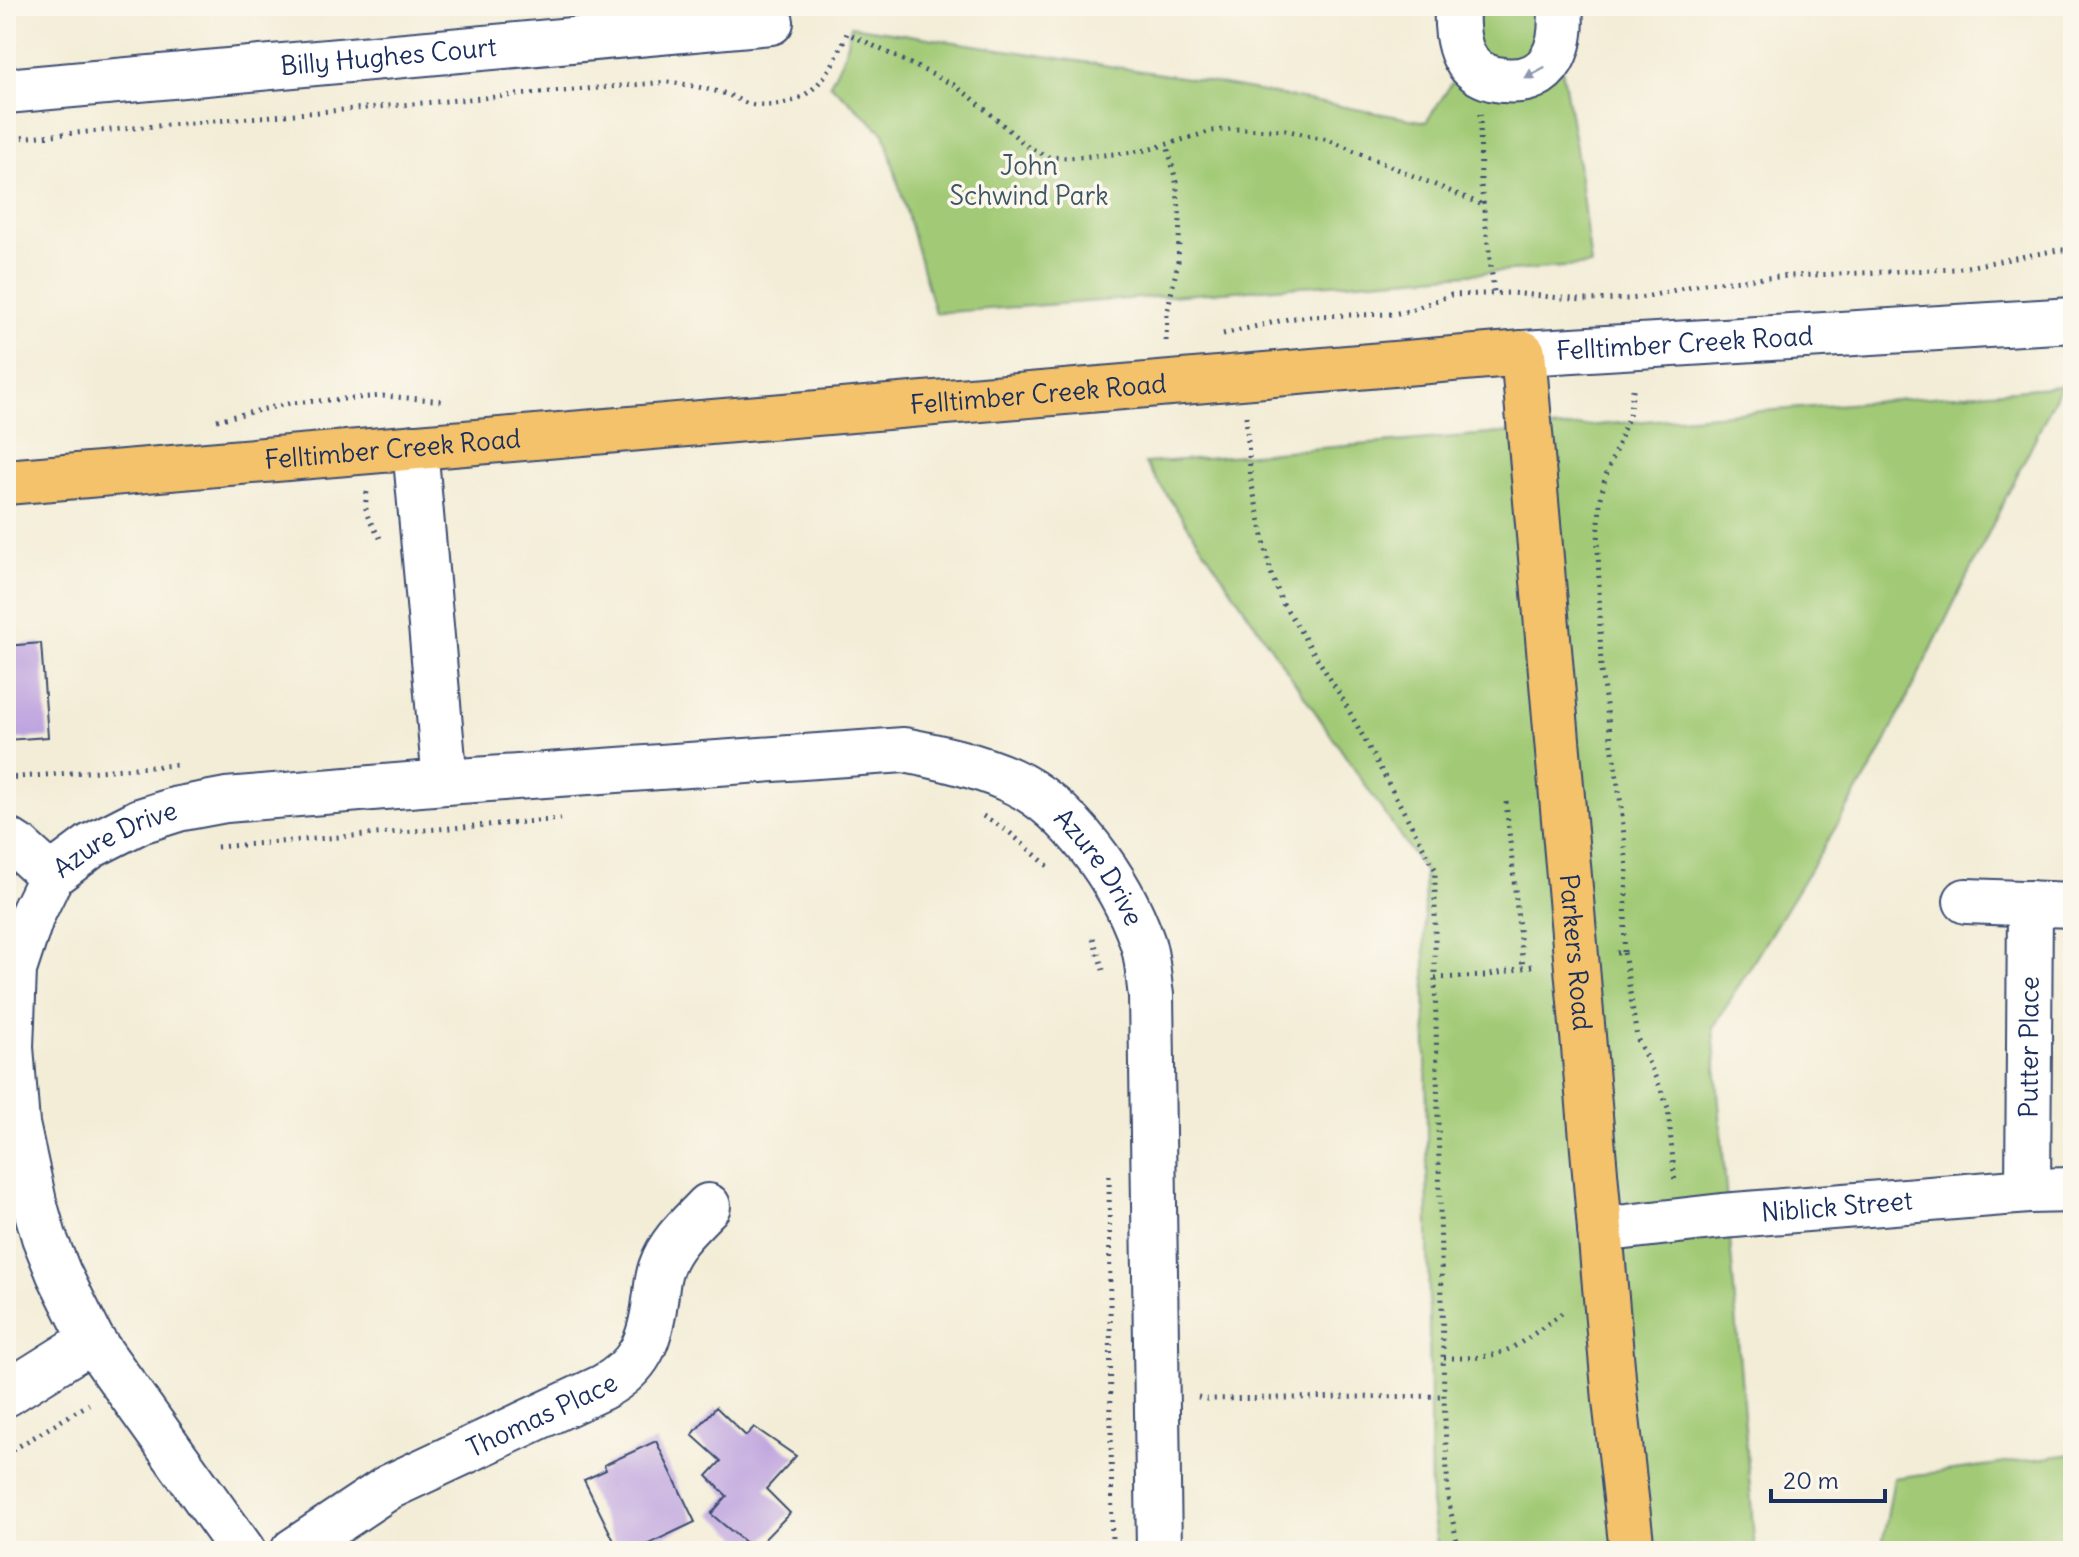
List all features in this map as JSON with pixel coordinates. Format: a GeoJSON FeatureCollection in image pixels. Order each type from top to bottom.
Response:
{"type":"FeatureCollection","features":[{"type":"Feature","properties":{"kind":"main road","name":"Felltimber Creek Road"},"geometry":{"type":"LineString","coordinates":[[6,482],[1523,353]]}},
{"type":"Feature","properties":{"kind":"main road","name":"Parkers Road"},"geometry":{"type":"LineString","coordinates":[[1523,353],[1600,1230],[1632,1551]]}},
{"type":"Feature","properties":{"kind":"street"},"geometry":{"type":"LineString","coordinates":[[1457,6],[1461,46],[1469,64],[1493,78],[1515,81],[1525,80],[1548,65],[1557,50],[1561,27],[1560,6]]}},
{"type":"Feature","properties":{"kind":"street","name":"Billy Hughes Court"},"geometry":{"type":"LineString","coordinates":[[6,91],[771,22]]}},
{"type":"Feature","properties":{"kind":"street","name":"Felltimber Creek Road"},"geometry":{"type":"LineString","coordinates":[[1523,353],[2073,320]]}},
{"type":"Feature","properties":{"kind":"street"},"geometry":{"type":"LineString","coordinates":[[415,447],[445,782]]}},
{"type":"Feature","properties":{"kind":"street","name":"Azure Drive"},"geometry":{"type":"LineString","coordinates":[[243,1551],[92,1340],[59,1274],[34,1202],[17,1124],[11,1047],[14,970],[32,915],[51,876],[91,846],[140,821],[178,809],[226,800],[904,750],[957,761],[1012,781],[1054,809],[1076,829],[1121,893],[1143,943],[1151,995],[1159,1551]]}},
{"type":"Feature","properties":{"kind":"street"},"geometry":{"type":"LineString","coordinates":[[6,839],[51,876]]}},
{"type":"Feature","properties":{"kind":"street"},"geometry":{"type":"LineString","coordinates":[[1966,901],[2073,905]]}},
{"type":"Feature","properties":{"kind":"street","name":"Putter Place"},"geometry":{"type":"LineString","coordinates":[[2028,1191],[2030,903]]}},
{"type":"Feature","properties":{"kind":"street","name":"Niblick Street"},"geometry":{"type":"LineString","coordinates":[[1600,1230],[1722,1216],[2073,1190]]}},
{"type":"Feature","properties":{"kind":"street","name":"Thomas Place"},"geometry":{"type":"LineString","coordinates":[[293,1551],[389,1487],[603,1387],[620,1376],[634,1363],[648,1340],[659,1274],[669,1250],[708,1206]]}},
{"type":"Feature","properties":{"kind":"street"},"geometry":{"type":"LineString","coordinates":[[6,1394],[92,1340]]}},
{"type":"Feature","properties":{"kind":"path"},"geometry":{"type":"LineString","coordinates":[[6,139],[667,82],[726,94],[748,104],[784,104],[816,87],[837,58],[847,33],[954,85],[1041,155],[1068,158],[1147,150],[1212,131],[1285,130],[1328,140],[1483,205]]}},
{"type":"Feature","properties":{"kind":"path"},"geometry":{"type":"LineString","coordinates":[[1481,73],[1480,161],[1494,292]]}},
{"type":"Feature","properties":{"kind":"path"},"geometry":{"type":"LineString","coordinates":[[1167,144],[1178,190],[1180,220],[1178,262],[1167,313],[1166,341],[1176,340]]}},
{"type":"Feature","properties":{"kind":"path"},"geometry":{"type":"LineString","coordinates":[[1220,335],[1288,319],[1393,314],[1451,295],[1494,292],[1582,300],[1628,299],[1705,283],[1802,275],[1956,269],[2058,250],[2073,250]]}},
{"type":"Feature","properties":{"kind":"path"},"geometry":{"type":"LineString","coordinates":[[1624,952],[1627,868],[1601,671],[1598,543],[1605,478],[1629,415],[1634,385],[1629,346]]}},
{"type":"Feature","properties":{"kind":"path"},"geometry":{"type":"LineString","coordinates":[[1240,377],[1251,481],[1271,573],[1282,602],[1342,698],[1435,869],[1444,1396],[1448,1498],[1459,1551]]}},
{"type":"Feature","properties":{"kind":"path"},"geometry":{"type":"LineString","coordinates":[[204,423],[291,403],[383,396],[453,401]]}},
{"type":"Feature","properties":{"kind":"path"},"geometry":{"type":"LineString","coordinates":[[366,451],[367,495],[364,506],[382,542]]}},
{"type":"Feature","properties":{"kind":"path"},"geometry":{"type":"LineString","coordinates":[[6,778],[179,764]]}},
{"type":"Feature","properties":{"kind":"path"},"geometry":{"type":"LineString","coordinates":[[1506,802],[1523,968]]}},
{"type":"Feature","properties":{"kind":"path"},"geometry":{"type":"LineString","coordinates":[[970,811],[1009,832],[1031,849],[1054,874]]}},
{"type":"Feature","properties":{"kind":"path"},"geometry":{"type":"LineString","coordinates":[[209,848],[564,818]]}},
{"type":"Feature","properties":{"kind":"path"},"geometry":{"type":"LineString","coordinates":[[1092,935],[1105,979]]}},
{"type":"Feature","properties":{"kind":"path"},"geometry":{"type":"LineString","coordinates":[[1109,1168],[1112,1551]]}},
{"type":"Feature","properties":{"kind":"path"},"geometry":{"type":"LineString","coordinates":[[6,1454],[121,1380]]}},
{"type":"Feature","properties":{"kind":"path"},"geometry":{"type":"LineString","coordinates":[[1157,1385],[1207,1399],[1444,1396]]}},
{"type":"Feature","properties":{"kind":"green space","name":"John Schwind Park"},"geometry":{"type":"Polygon","coordinates":[[[1465,6],[1551,6],[1576,148],[1591,265],[935,313],[884,133],[830,84],[844,55],[851,26],[1187,78],[1426,122],[1456,77],[1465,6]]]}},
{"type":"Feature","properties":{"kind":"green space"},"geometry":{"type":"Polygon","coordinates":[[[2061,386],[1875,763],[1713,1028],[1755,1551],[1438,1551],[1431,1504],[1424,871],[1145,463],[2061,386]]]}},
{"type":"Feature","properties":{"kind":"green space"},"geometry":{"type":"Polygon","coordinates":[[[2073,1454],[2073,1551],[1881,1551],[1894,1478],[2073,1454]]]}},
{"type":"Feature","properties":{"kind":"building"},"geometry":{"type":"Polygon","coordinates":[[[41,643],[48,737],[6,740],[6,646],[41,643]]]}},
{"type":"Feature","properties":{"kind":"building"},"geometry":{"type":"Polygon","coordinates":[[[716,1407],[746,1436],[754,1427],[796,1456],[766,1489],[790,1513],[754,1550],[711,1514],[727,1496],[707,1476],[721,1461],[692,1435],[716,1407]]]}},
{"type":"Feature","properties":{"kind":"building"},"geometry":{"type":"Polygon","coordinates":[[[656,1441],[695,1522],[634,1551],[619,1551],[584,1480],[606,1470],[604,1465],[656,1441]]]}}]}
